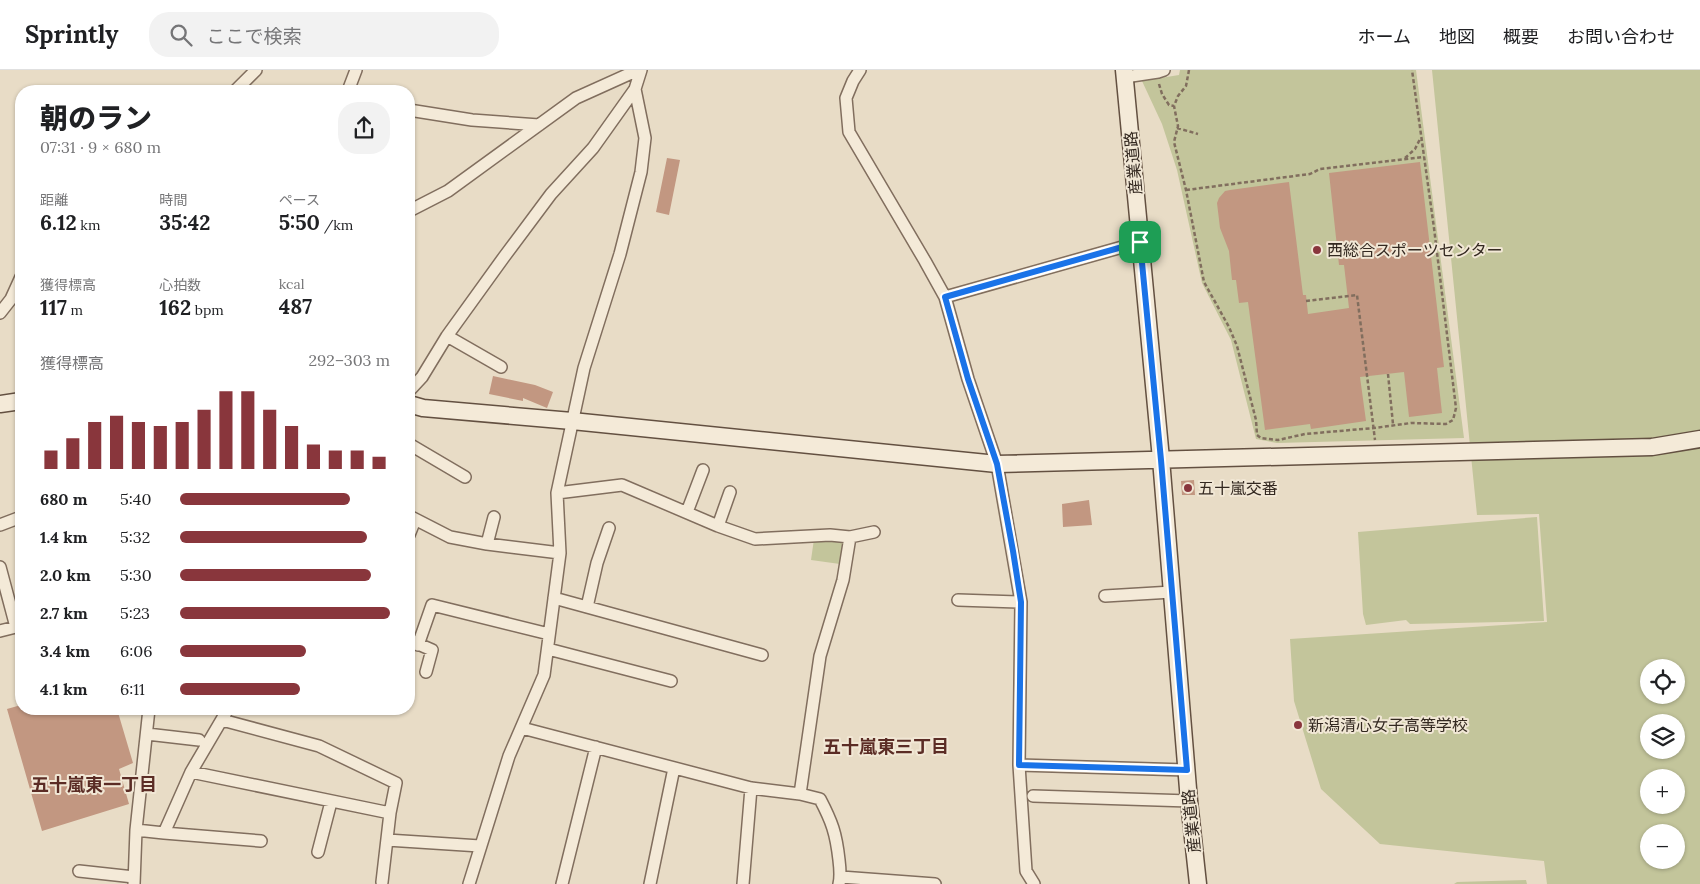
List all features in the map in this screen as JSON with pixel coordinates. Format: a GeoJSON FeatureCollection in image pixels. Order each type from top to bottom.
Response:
{"type":"FeatureCollection","features":[{"type":"Feature","properties":{"kind":"street"},"geometry":{"type":"LineString","coordinates":[[241,85],[256,70]]}},
{"type":"Feature","properties":{"kind":"street"},"geometry":{"type":"LineString","coordinates":[[350,85],[356,70]]}},
{"type":"Feature","properties":{"kind":"street"},"geometry":{"type":"LineString","coordinates":[[415,385],[422,377],[478,292],[551,194],[593,148],[635,89],[640,70]]}},
{"type":"Feature","properties":{"kind":"street"},"geometry":{"type":"LineString","coordinates":[[415,207],[448,190],[576,98],[640,70]]}},
{"type":"Feature","properties":{"kind":"street"},"geometry":{"type":"LineString","coordinates":[[860,70],[846,98],[849,132],[926,261],[945,297],[968,379],[997,464],[1021,602],[1019,765],[1026,871],[1034,884]]}},
{"type":"Feature","properties":{"kind":"street"},"geometry":{"type":"LineString","coordinates":[[1125,73],[1161,71]]}},
{"type":"Feature","properties":{"kind":"street","name":"産業道路"},"geometry":{"type":"LineString","coordinates":[[1125,73],[1161,460],[1189,801],[1198,884]]}},
{"type":"Feature","properties":{"kind":"street"},"geometry":{"type":"LineString","coordinates":[[469,884],[509,756],[544,675],[560,553],[557,493],[584,368],[620,254],[641,172],[645,138],[635,89]]}},
{"type":"Feature","properties":{"kind":"street"},"geometry":{"type":"LineString","coordinates":[[415,111],[472,120],[539,125]]}},
{"type":"Feature","properties":{"kind":"street"},"geometry":{"type":"LineString","coordinates":[[945,297],[1140,242]]}},
{"type":"Feature","properties":{"kind":"street"},"geometry":{"type":"LineString","coordinates":[[0,313],[15,290]]}},
{"type":"Feature","properties":{"kind":"street"},"geometry":{"type":"LineString","coordinates":[[448,336],[501,367]]}},
{"type":"Feature","properties":{"kind":"street"},"geometry":{"type":"LineString","coordinates":[[0,404],[15,402]]}},
{"type":"Feature","properties":{"kind":"street"},"geometry":{"type":"LineString","coordinates":[[415,406],[997,464],[1652,447],[1700,440]]}},
{"type":"Feature","properties":{"kind":"street"},"geometry":{"type":"LineString","coordinates":[[415,448],[465,477]]}},
{"type":"Feature","properties":{"kind":"street"},"geometry":{"type":"LineString","coordinates":[[687,512],[703,470]]}},
{"type":"Feature","properties":{"kind":"street"},"geometry":{"type":"LineString","coordinates":[[557,493],[622,485],[718,526],[755,539],[830,535],[850,537],[874,532]]}},
{"type":"Feature","properties":{"kind":"street"},"geometry":{"type":"LineString","coordinates":[[718,526],[730,492]]}},
{"type":"Feature","properties":{"kind":"street"},"geometry":{"type":"LineString","coordinates":[[487,544],[494,517]]}},
{"type":"Feature","properties":{"kind":"street"},"geometry":{"type":"LineString","coordinates":[[0,524],[15,519]]}},
{"type":"Feature","properties":{"kind":"street"},"geometry":{"type":"LineString","coordinates":[[415,520],[450,537],[487,544],[560,553]]}},
{"type":"Feature","properties":{"kind":"street"},"geometry":{"type":"LineString","coordinates":[[587,607],[597,563],[609,528]]}},
{"type":"Feature","properties":{"kind":"street"},"geometry":{"type":"LineString","coordinates":[[800,794],[820,656],[843,580],[850,537]]}},
{"type":"Feature","properties":{"kind":"street"},"geometry":{"type":"LineString","coordinates":[[0,566],[15,623]]}},
{"type":"Feature","properties":{"kind":"street"},"geometry":{"type":"LineString","coordinates":[[1105,596],[1172,592]]}},
{"type":"Feature","properties":{"kind":"street"},"geometry":{"type":"LineString","coordinates":[[554,598],[762,655]]}},
{"type":"Feature","properties":{"kind":"street"},"geometry":{"type":"LineString","coordinates":[[958,600],[1021,602]]}},
{"type":"Feature","properties":{"kind":"street"},"geometry":{"type":"LineString","coordinates":[[415,641],[432,605],[549,634]]}},
{"type":"Feature","properties":{"kind":"street"},"geometry":{"type":"LineString","coordinates":[[0,631],[15,627]]}},
{"type":"Feature","properties":{"kind":"street"},"geometry":{"type":"LineString","coordinates":[[415,643],[432,650],[426,672]]}},
{"type":"Feature","properties":{"kind":"street"},"geometry":{"type":"LineString","coordinates":[[548,649],[671,681]]}},
{"type":"Feature","properties":{"kind":"street"},"geometry":{"type":"LineString","coordinates":[[79,870],[134,880],[136,830],[148,715]]}},
{"type":"Feature","properties":{"kind":"street"},"geometry":{"type":"LineString","coordinates":[[164,833],[191,772],[225,715]]}},
{"type":"Feature","properties":{"kind":"street"},"geometry":{"type":"LineString","coordinates":[[222,720],[320,746],[396,783],[390,813],[382,882]]}},
{"type":"Feature","properties":{"kind":"street"},"geometry":{"type":"LineString","coordinates":[[522,728],[751,788],[820,798],[831,820],[836,836],[840,880],[935,884]]}},
{"type":"Feature","properties":{"kind":"street"},"geometry":{"type":"LineString","coordinates":[[146,734],[199,740]]}},
{"type":"Feature","properties":{"kind":"street"},"geometry":{"type":"LineString","coordinates":[[562,884],[596,747]]}},
{"type":"Feature","properties":{"kind":"street"},"geometry":{"type":"LineString","coordinates":[[1019,765],[1187,770]]}},
{"type":"Feature","properties":{"kind":"street"},"geometry":{"type":"LineString","coordinates":[[650,884],[674,768]]}},
{"type":"Feature","properties":{"kind":"street"},"geometry":{"type":"LineString","coordinates":[[191,772],[390,813]]}},
{"type":"Feature","properties":{"kind":"street"},"geometry":{"type":"LineString","coordinates":[[743,884],[751,788]]}},
{"type":"Feature","properties":{"kind":"street"},"geometry":{"type":"LineString","coordinates":[[1033,796],[1189,801]]}},
{"type":"Feature","properties":{"kind":"street"},"geometry":{"type":"LineString","coordinates":[[318,852],[331,802]]}},
{"type":"Feature","properties":{"kind":"street"},"geometry":{"type":"LineString","coordinates":[[136,830],[261,841]]}},
{"type":"Feature","properties":{"kind":"street"},"geometry":{"type":"LineString","coordinates":[[387,840],[480,846]]}},
{"type":"Feature","properties":{"kind":"path"},"geometry":{"type":"LineString","coordinates":[[1189,70],[1186,86],[1178,96],[1174,106],[1177,128],[1174,142],[1186,190],[1204,282],[1229,327],[1236,346],[1256,420],[1257,435],[1261,438],[1278,440],[1305,434],[1410,423],[1446,424],[1453,420],[1455,416],[1456,408],[1412,70]]}},
{"type":"Feature","properties":{"kind":"path"},"geometry":{"type":"LineString","coordinates":[[1161,71],[1162,94],[1169,105],[1174,106]]}},
{"type":"Feature","properties":{"kind":"path"},"geometry":{"type":"LineString","coordinates":[[1177,128],[1198,134]]}},
{"type":"Feature","properties":{"kind":"path"},"geometry":{"type":"LineString","coordinates":[[1404,159],[1415,149],[1421,137]]}},
{"type":"Feature","properties":{"kind":"path"},"geometry":{"type":"LineString","coordinates":[[1186,190],[1310,174],[1320,169],[1424,157]]}},
{"type":"Feature","properties":{"kind":"path"},"geometry":{"type":"LineString","coordinates":[[1306,301],[1357,295],[1374,428]]}},
{"type":"Feature","properties":{"kind":"path"},"geometry":{"type":"LineString","coordinates":[[1388,374],[1394,425]]}},
{"type":"Feature","properties":{"kind":"green space","name":"西総合スポーツセンター"},"geometry":{"type":"Polygon","coordinates":[[[1180,70],[1416,70],[1464,438],[1277,443],[1256,439],[1231,340],[1202,283],[1177,170],[1162,124],[1142,81],[1179,75],[1180,70]]]}},
{"type":"Feature","properties":{"kind":"green space"},"geometry":{"type":"Polygon","coordinates":[[[1432,70],[1700,70],[1700,884],[1547,884],[1544,861],[1380,844],[1321,789],[1294,701],[1290,639],[1547,622],[1539,514],[1477,515],[1432,70]]]}},
{"type":"Feature","properties":{"kind":"green space"},"geometry":{"type":"Polygon","coordinates":[[[1537,517],[1544,621],[1410,624],[1406,620],[1366,625],[1363,614],[1358,532],[1537,517]]]}},
{"type":"Feature","properties":{"kind":"green space"},"geometry":{"type":"Polygon","coordinates":[[[837,538],[844,543],[840,564],[811,560],[814,539],[837,538]]]}},
{"type":"Feature","properties":{"kind":"green space"},"geometry":{"type":"Polygon","coordinates":[[[1526,880],[1527,884],[1454,884],[1457,882],[1526,880]]]}},
{"type":"Feature","properties":{"kind":"building"},"geometry":{"type":"Polygon","coordinates":[[[667,158],[680,160],[669,215],[656,212],[667,158]]]}},
{"type":"Feature","properties":{"kind":"building"},"geometry":{"type":"Polygon","coordinates":[[[1420,162],[1444,367],[1437,368],[1442,413],[1409,417],[1404,372],[1360,377],[1366,421],[1311,429],[1310,424],[1265,430],[1248,302],[1239,303],[1236,280],[1232,280],[1229,251],[1220,228],[1217,203],[1219,198],[1225,191],[1289,182],[1303,295],[1306,295],[1308,314],[1349,308],[1344,265],[1339,265],[1329,173],[1420,162]]]}},
{"type":"Feature","properties":{"kind":"building"},"geometry":{"type":"Polygon","coordinates":[[[493,376],[535,385],[553,392],[547,408],[523,398],[523,401],[489,394],[493,376]]]}},
{"type":"Feature","properties":{"kind":"building","name":"五十嵐交番"},"geometry":{"type":"Polygon","coordinates":[[[1194,480],[1195,495],[1182,495],[1181,481],[1194,480]]]}},
{"type":"Feature","properties":{"kind":"building"},"geometry":{"type":"Polygon","coordinates":[[[1089,500],[1092,525],[1063,527],[1062,504],[1089,500]]]}},
{"type":"Feature","properties":{"kind":"building"},"geometry":{"type":"Polygon","coordinates":[[[15,707],[15,715],[119,715],[133,763],[119,769],[129,804],[42,831],[7,709],[15,707]]]}},
{"type":"Feature","properties":{"kind":"place","name":"西総合スポーツセンター"},"geometry":{"type":"Point","coordinates":[1317,250]}},
{"type":"Feature","properties":{"kind":"place","name":"五十嵐交番"},"geometry":{"type":"Point","coordinates":[1188,488]}},
{"type":"Feature","properties":{"kind":"place","name":"新潟清心女子高等学校"},"geometry":{"type":"Point","coordinates":[1298,725]}},
{"type":"Feature","properties":{"kind":"district","name":"五十嵐東三丁目"},"geometry":{"type":"Point","coordinates":[886,747]}},
{"type":"Feature","properties":{"kind":"district","name":"五十嵐東一丁目"},"geometry":{"type":"Point","coordinates":[94,785]}},
{"type":"Feature","properties":{"kind":"route"},"geometry":{"type":"LineString","coordinates":[[1140,242],[1161,460],[1187,770],[1019,765],[1021,602],[1013,551],[997,464],[968,379],[945,297],[1140,242]]}}]}
